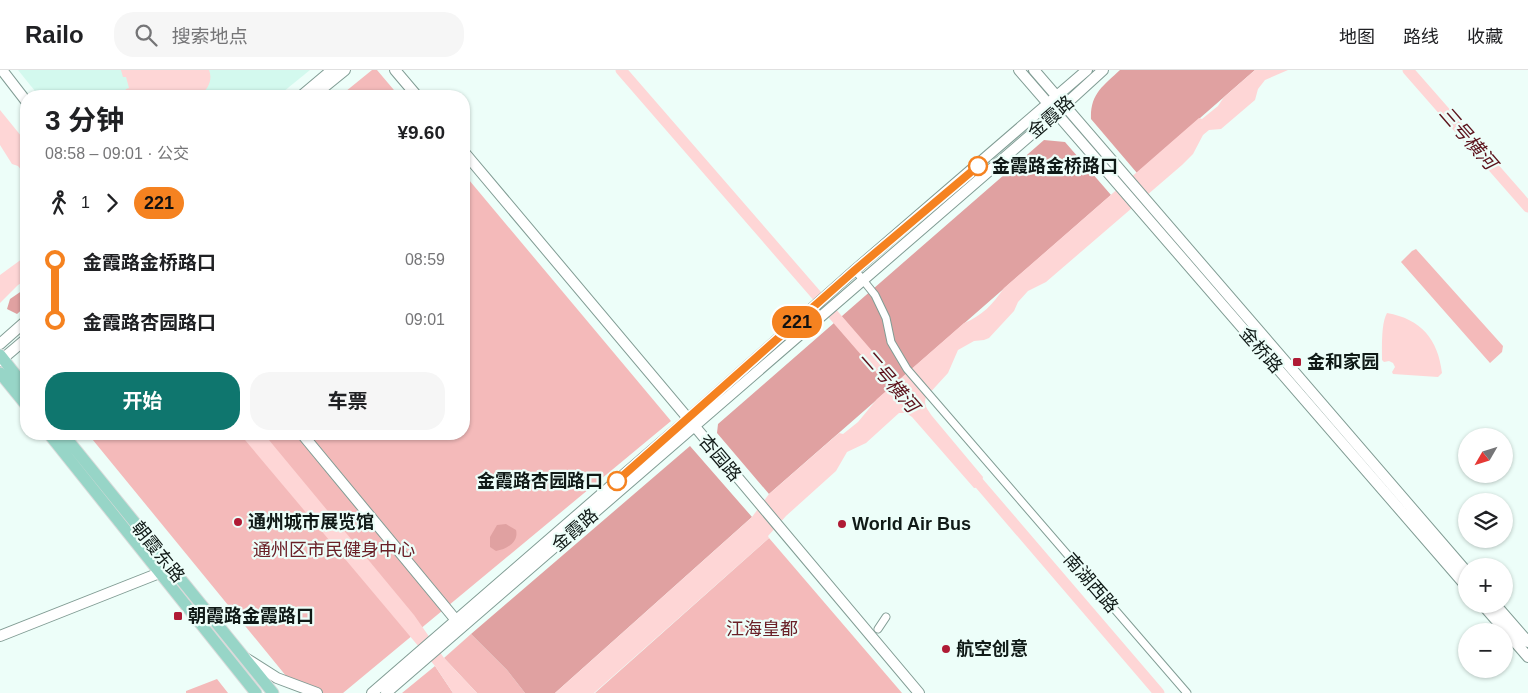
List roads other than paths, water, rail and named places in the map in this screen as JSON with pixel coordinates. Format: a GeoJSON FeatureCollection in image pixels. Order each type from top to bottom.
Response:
{"type":"FeatureCollection","features":[{"type":"Feature","properties":{"kind":"main road"},"geometry":{"type":"LineString","coordinates":[[1,359],[20,381]]}},
{"type":"Feature","properties":{"kind":"main road"},"geometry":{"type":"LineString","coordinates":[[0,373],[20,398]]}},
{"type":"Feature","properties":{"kind":"main road","name":"朝霞东路"},"geometry":{"type":"LineString","coordinates":[[54,440],[165,570],[243,656],[273,693]]}},
{"type":"Feature","properties":{"kind":"main road","name":"朝霞东路"},"geometry":{"type":"LineString","coordinates":[[68,440],[254,691]]}},
{"type":"Feature","properties":{"kind":"street"},"geometry":{"type":"LineString","coordinates":[[2,70],[20,93]]}},
{"type":"Feature","properties":{"kind":"street"},"geometry":{"type":"LineString","coordinates":[[307,90],[332,70]]}},
{"type":"Feature","properties":{"kind":"street"},"geometry":{"type":"LineString","coordinates":[[320,90],[345,70]]}},
{"type":"Feature","properties":{"kind":"street"},"geometry":{"type":"LineString","coordinates":[[395,70],[412,90]]}},
{"type":"Feature","properties":{"kind":"street"},"geometry":{"type":"LineString","coordinates":[[1019,70],[1053,101]]}},
{"type":"Feature","properties":{"kind":"street"},"geometry":{"type":"LineString","coordinates":[[1034,70],[1060,110]]}},
{"type":"Feature","properties":{"kind":"street","name":"金霞路"},"geometry":{"type":"LineString","coordinates":[[691,423],[855,270],[1087,70]]}},
{"type":"Feature","properties":{"kind":"street","name":"金霞路"},"geometry":{"type":"LineString","coordinates":[[386,693],[424,661],[459,624],[691,423],[840,300],[1060,110],[1103,70]]}},
{"type":"Feature","properties":{"kind":"street","name":"金桥路"},"geometry":{"type":"LineString","coordinates":[[1060,110],[1128,179],[1458,561]]}},
{"type":"Feature","properties":{"kind":"street","name":"金桥路"},"geometry":{"type":"LineString","coordinates":[[1060,110],[1138,208],[1458,577]]}},
{"type":"Feature","properties":{"kind":"street","name":"杏园路"},"geometry":{"type":"LineString","coordinates":[[470,159],[919,693]]}},
{"type":"Feature","properties":{"kind":"street","name":"南湖西路"},"geometry":{"type":"LineString","coordinates":[[855,270],[875,295],[886,318],[891,342],[907,369],[1187,693]]}},
{"type":"Feature","properties":{"kind":"street"},"geometry":{"type":"LineString","coordinates":[[0,344],[20,326]]}},
{"type":"Feature","properties":{"kind":"street"},"geometry":{"type":"LineString","coordinates":[[1,359],[20,344]]}},
{"type":"Feature","properties":{"kind":"street"},"geometry":{"type":"LineString","coordinates":[[307,440],[459,624]]}},
{"type":"Feature","properties":{"kind":"street"},"geometry":{"type":"LineString","coordinates":[[0,636],[165,570]]}},
{"type":"Feature","properties":{"kind":"street"},"geometry":{"type":"LineString","coordinates":[[1490,613],[1528,657]]}},
{"type":"Feature","properties":{"kind":"street"},"geometry":{"type":"LineString","coordinates":[[1503,613],[1528,642]]}},
{"type":"Feature","properties":{"kind":"street"},"geometry":{"type":"LineString","coordinates":[[878,629],[886,617]]}},
{"type":"Feature","properties":{"kind":"street","name":"金霞路"},"geometry":{"type":"LineString","coordinates":[[372,693],[412,659],[443,639]]}},
{"type":"Feature","properties":{"kind":"street"},"geometry":{"type":"LineString","coordinates":[[243,656],[277,678],[317,693]]}},
{"type":"Feature","properties":{"kind":"waterway","name":"二号横河"},"geometry":{"type":"LineString","coordinates":[[621,70],[904,396]]}},
{"type":"Feature","properties":{"kind":"waterway","name":"三号横河"},"geometry":{"type":"LineString","coordinates":[[1408,70],[1528,207]]}},
{"type":"Feature","properties":{"kind":"waterway","name":"二号横河"},"geometry":{"type":"LineString","coordinates":[[973,476],[1159,693]]}},
{"type":"Feature","properties":{"kind":"place","name":"金霞路金桥路口"},"geometry":{"type":"Point","coordinates":[978,166]}},
{"type":"Feature","properties":{"kind":"place","name":"金和家园"},"geometry":{"type":"Point","coordinates":[1297,362]}},
{"type":"Feature","properties":{"kind":"place","name":"金霞路杏园路口"},"geometry":{"type":"Point","coordinates":[617,481]}},
{"type":"Feature","properties":{"kind":"place","name":"通州城市展览馆"},"geometry":{"type":"Point","coordinates":[238,522]}},
{"type":"Feature","properties":{"kind":"place","name":"World Air Bus"},"geometry":{"type":"Point","coordinates":[842,524]}},
{"type":"Feature","properties":{"kind":"place","name":"朝霞路金霞路口"},"geometry":{"type":"Point","coordinates":[178,616]}},
{"type":"Feature","properties":{"kind":"place","name":"航空创意"},"geometry":{"type":"Point","coordinates":[946,649]}},
{"type":"Feature","properties":{"kind":"park label","name":"通州区市民健身中心"},"geometry":{"type":"Point","coordinates":[334,550]}},
{"type":"Feature","properties":{"kind":"park label","name":"江海皇都"},"geometry":{"type":"Point","coordinates":[762,629]}}]}
